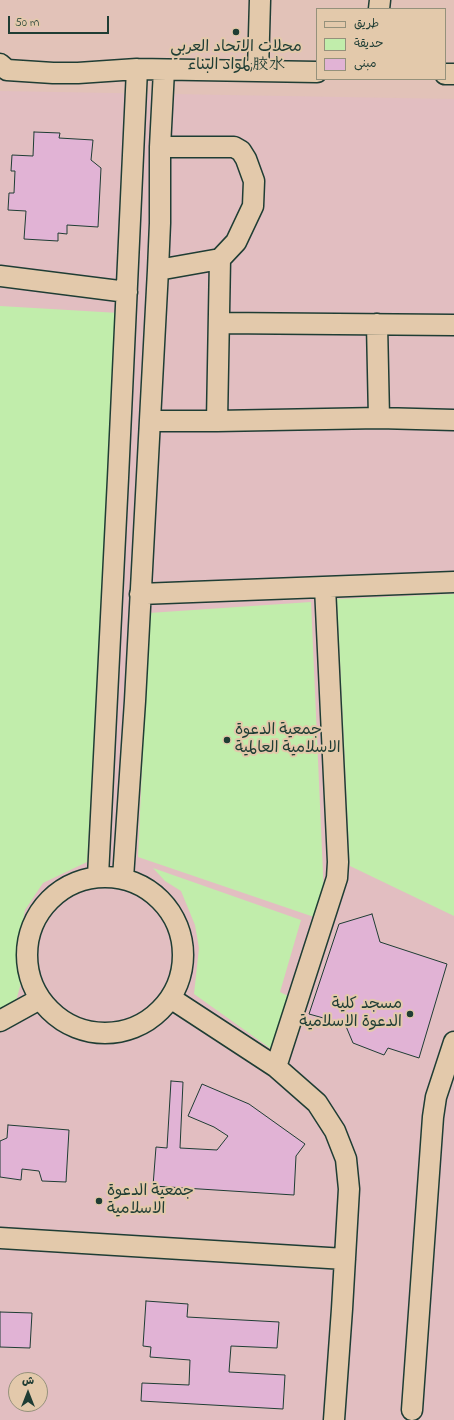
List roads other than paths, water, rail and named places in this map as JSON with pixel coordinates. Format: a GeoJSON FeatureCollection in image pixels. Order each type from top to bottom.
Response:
{"type":"FeatureCollection","features":[{"type":"Feature","properties":{"kind":"street"},"geometry":{"type":"LineString","coordinates":[[258,71],[260,0]]}},
{"type":"Feature","properties":{"kind":"street"},"geometry":{"type":"LineString","coordinates":[[2,68],[53,73],[137,69],[316,72]]}},
{"type":"Feature","properties":{"kind":"street"},"geometry":{"type":"LineString","coordinates":[[98,876],[137,69]]}},
{"type":"Feature","properties":{"kind":"street"},"geometry":{"type":"LineString","coordinates":[[123,878],[135,701],[158,270],[160,223],[160,147],[164,70]]}},
{"type":"Feature","properties":{"kind":"street"},"geometry":{"type":"LineString","coordinates":[[158,270],[220,259],[236,242],[253,206],[254,181],[246,159],[241,151],[234,147],[160,147]]}},
{"type":"Feature","properties":{"kind":"street"},"geometry":{"type":"LineString","coordinates":[[217,421],[220,259]]}},
{"type":"Feature","properties":{"kind":"street"},"geometry":{"type":"LineString","coordinates":[[0,276],[127,292]]}},
{"type":"Feature","properties":{"kind":"street"},"geometry":{"type":"LineString","coordinates":[[219,323],[454,325]]}},
{"type":"Feature","properties":{"kind":"street"},"geometry":{"type":"LineString","coordinates":[[377,324],[379,418]]}},
{"type":"Feature","properties":{"kind":"street"},"geometry":{"type":"LineString","coordinates":[[150,421],[379,418],[454,420]]}},
{"type":"Feature","properties":{"kind":"street"},"geometry":{"type":"LineString","coordinates":[[140,594],[454,582]]}},
{"type":"Feature","properties":{"kind":"street"},"geometry":{"type":"LineString","coordinates":[[276,1067],[336,878],[338,862],[325,587]]}},
{"type":"Feature","properties":{"kind":"street"},"geometry":{"type":"LineString","coordinates":[[98,876],[123,878],[157,895],[180,926],[185,963],[172,999],[143,1026],[106,1035],[67,1026],[38,1000],[25,961],[33,921],[59,890],[98,876]]}},
{"type":"Feature","properties":{"kind":"street"},"geometry":{"type":"LineString","coordinates":[[172,999],[276,1067],[317,1103],[335,1131],[346,1159],[349,1190],[334,1420]]}},
{"type":"Feature","properties":{"kind":"street"},"geometry":{"type":"LineString","coordinates":[[0,1021],[38,1000]]}},
{"type":"Feature","properties":{"kind":"street"},"geometry":{"type":"LineString","coordinates":[[412,1410],[433,1117],[436,1097],[454,1042]]}},
{"type":"Feature","properties":{"kind":"street"},"geometry":{"type":"LineString","coordinates":[[0,1238],[345,1260]]}},
{"type":"Feature","properties":{"kind":"place","name":"محلات الاتحاد العربي لمواد البناء;胶水"},"geometry":{"type":"Point","coordinates":[236,32]}},
{"type":"Feature","properties":{"kind":"place","name":"جمعية الدعوة الاسلامية العالمية"},"geometry":{"type":"Point","coordinates":[227,740]}},
{"type":"Feature","properties":{"kind":"place","name":"مسجد كلية الدعوة الاسلامية"},"geometry":{"type":"Point","coordinates":[410,1014]}},
{"type":"Feature","properties":{"kind":"place","name":"جمعية الدعوة الاسلامية"},"geometry":{"type":"Point","coordinates":[99,1201]}}]}
